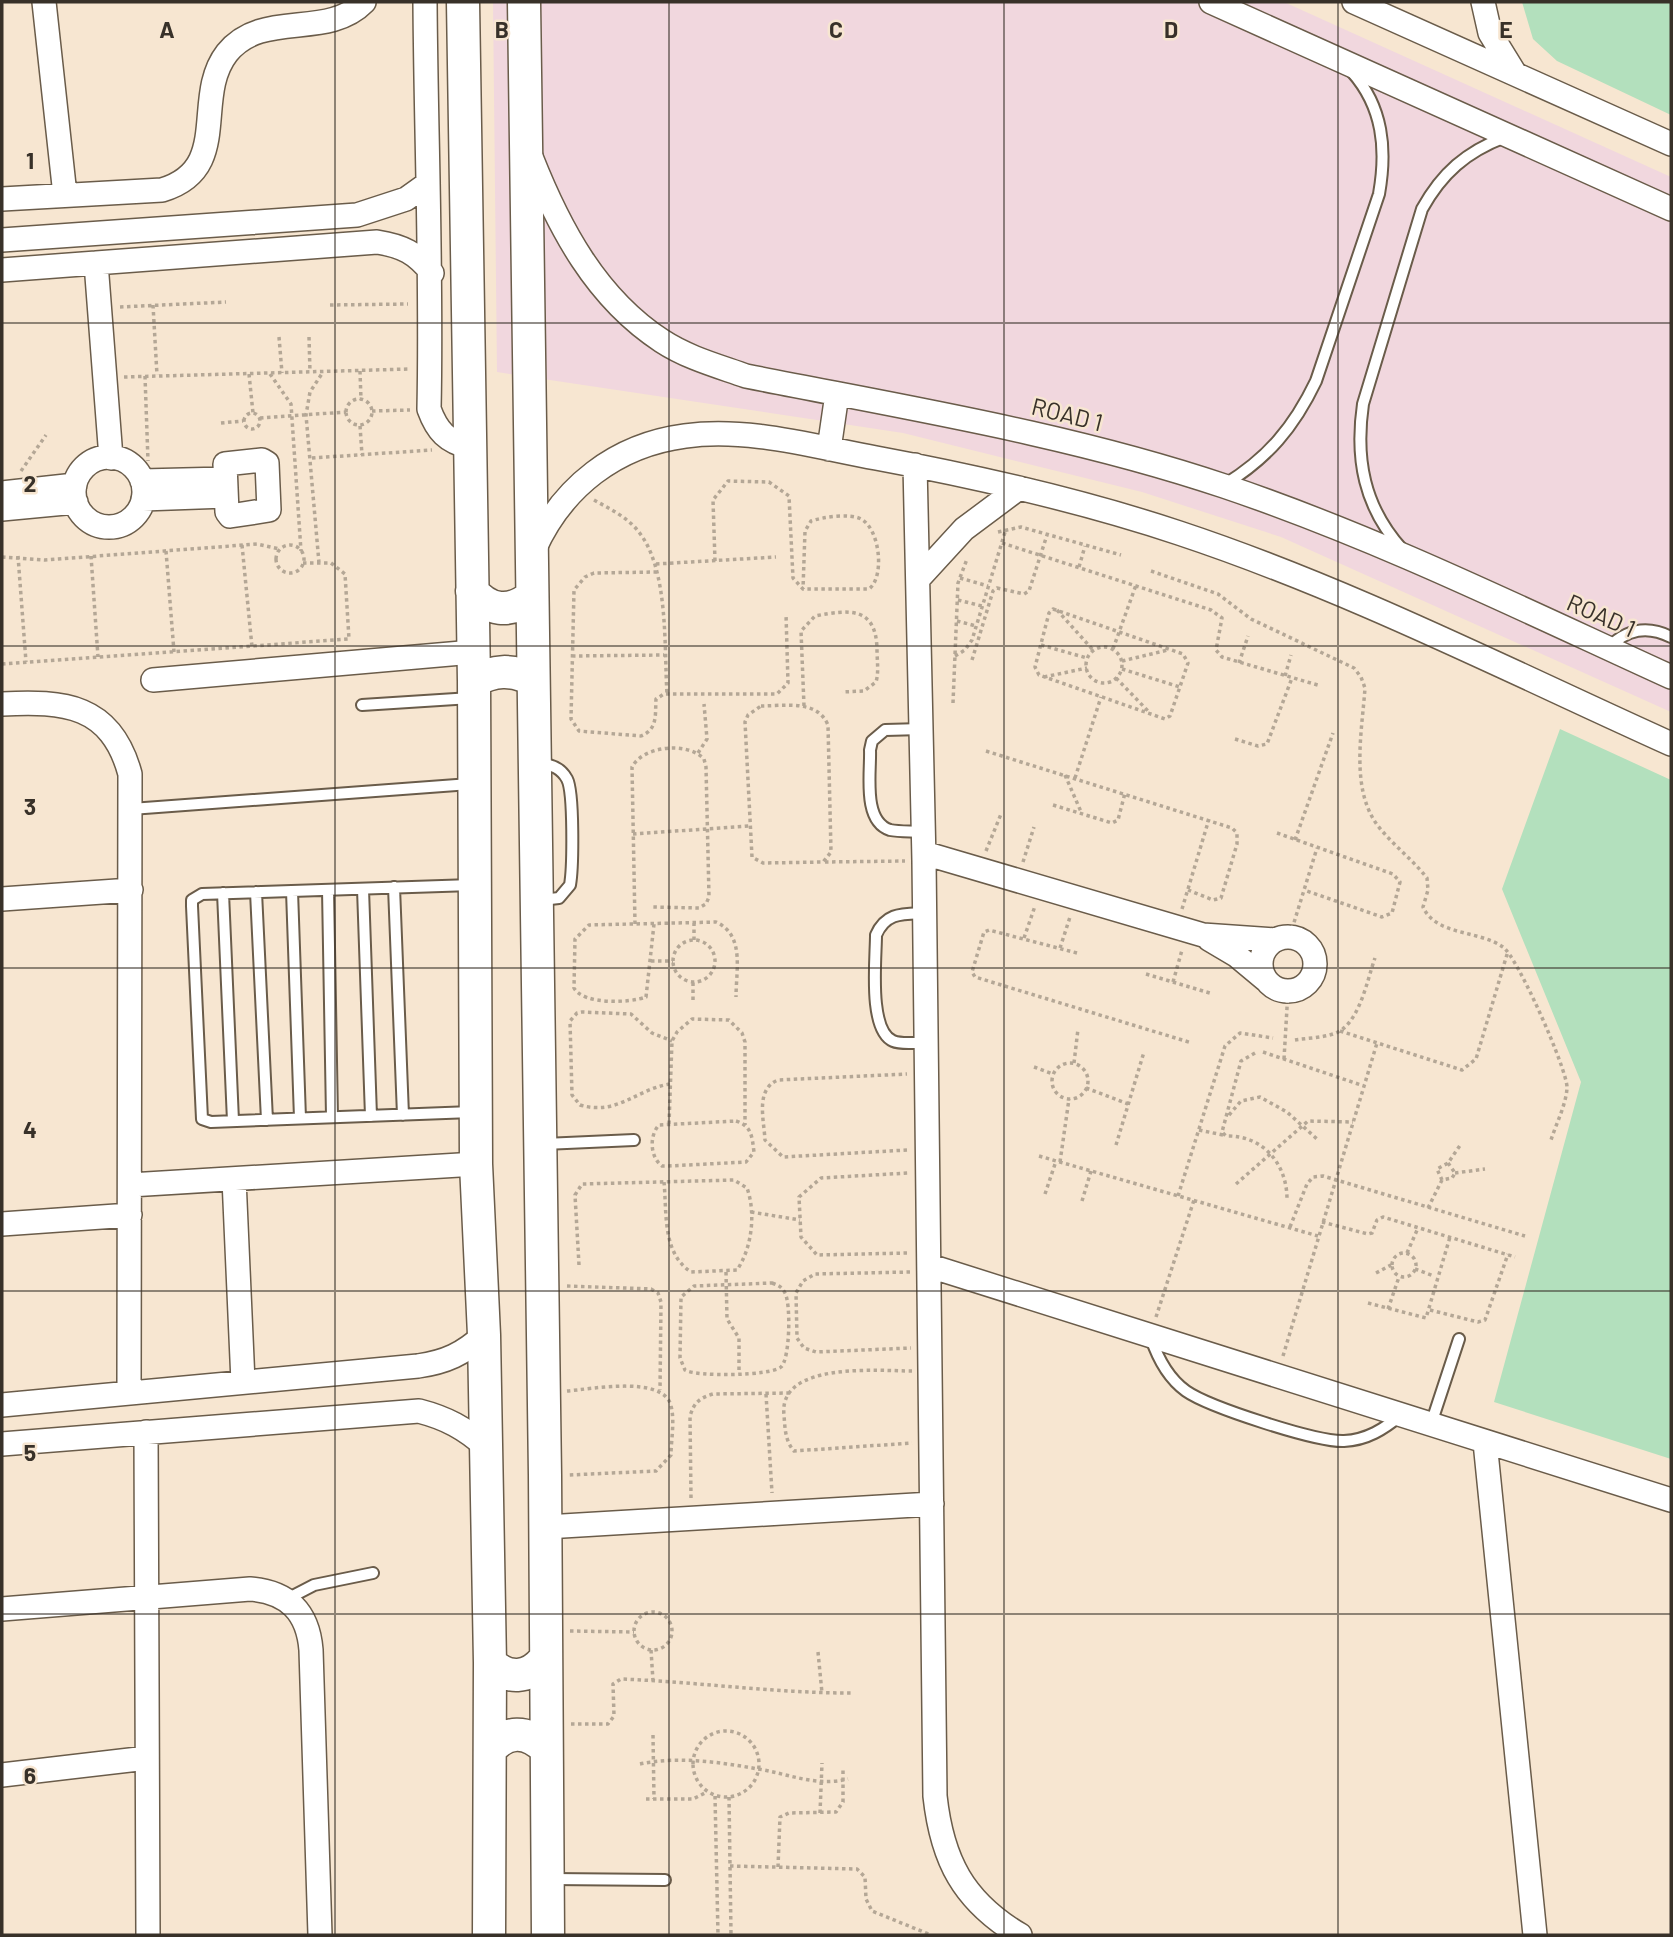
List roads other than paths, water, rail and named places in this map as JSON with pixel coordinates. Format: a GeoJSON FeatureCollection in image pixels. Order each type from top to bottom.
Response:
{"type":"FeatureCollection","features":[{"type":"Feature","properties":{"kind":"street"},"geometry":{"type":"LineString","coordinates":[[44,2],[65,195]]}},
{"type":"Feature","properties":{"kind":"street"},"geometry":{"type":"LineString","coordinates":[[2,199],[162,190],[176,186],[193,171],[206,151],[212,83],[229,51],[239,41],[264,29],[334,19],[352,12],[364,2]]}},
{"type":"Feature","properties":{"kind":"street"},"geometry":{"type":"LineString","coordinates":[[425,2],[427,184],[432,273],[429,409],[436,428],[462,445]]}},
{"type":"Feature","properties":{"kind":"street"},"geometry":{"type":"LineString","coordinates":[[463,2],[462,445],[472,591],[476,1164],[484,1335],[490,1662],[489,1935]]}},
{"type":"Feature","properties":{"kind":"street"},"geometry":{"type":"LineString","coordinates":[[524,2],[538,1144],[546,1527],[544,1646],[548,1935]]}},
{"type":"Feature","properties":{"kind":"street"},"geometry":{"type":"LineString","coordinates":[[1211,2],[1671,209]]}},
{"type":"Feature","properties":{"kind":"street"},"geometry":{"type":"LineString","coordinates":[[1360,2],[1671,144]]}},
{"type":"Feature","properties":{"kind":"street"},"geometry":{"type":"LineString","coordinates":[[1483,2],[1490,33],[1514,72]]}},
{"type":"Feature","properties":{"kind":"street","name":"ROAD 1"},"geometry":{"type":"LineString","coordinates":[[525,144],[567,236],[594,277],[627,314],[663,342],[697,360],[746,376],[1051,437],[1222,486],[1411,559],[1671,677]]}},
{"type":"Feature","properties":{"kind":"street"},"geometry":{"type":"LineString","coordinates":[[2,240],[357,215],[406,199],[427,184]]}},
{"type":"Feature","properties":{"kind":"street"},"geometry":{"type":"LineString","coordinates":[[2,270],[377,242],[399,245],[418,256],[432,273]]}},
{"type":"Feature","properties":{"kind":"street"},"geometry":{"type":"LineString","coordinates":[[96,263],[111,458]]}},
{"type":"Feature","properties":{"kind":"street"},"geometry":{"type":"LineString","coordinates":[[829,449],[837,394]]}},
{"type":"Feature","properties":{"kind":"street"},"geometry":{"type":"LineString","coordinates":[[530,560],[551,517],[575,488],[620,455],[652,443],[719,433],[829,449],[915,465],[1101,508],[1260,564],[1386,615],[1671,744]]}},
{"type":"Feature","properties":{"kind":"street"},"geometry":{"type":"LineString","coordinates":[[111,458],[130,465],[145,487],[133,518],[115,527],[105,527],[87,519],[75,494],[78,476],[92,462],[111,458]]}},
{"type":"Feature","properties":{"kind":"street"},"geometry":{"type":"LineString","coordinates":[[915,465],[920,578],[935,1796],[939,1833],[953,1869],[975,1899],[1003,1925],[1020,1935]]}},
{"type":"Feature","properties":{"kind":"street"},"geometry":{"type":"LineString","coordinates":[[145,487],[225,487]]}},
{"type":"Feature","properties":{"kind":"street"},"geometry":{"type":"LineString","coordinates":[[920,578],[964,529],[1019,488]]}},
{"type":"Feature","properties":{"kind":"street"},"geometry":{"type":"LineString","coordinates":[[3,498],[75,494]]}},
{"type":"Feature","properties":{"kind":"street"},"geometry":{"type":"LineString","coordinates":[[472,591],[493,608],[520,606],[531,597]]}},
{"type":"Feature","properties":{"kind":"street"},"geometry":{"type":"LineString","coordinates":[[153,680],[350,650],[473,677],[508,671],[532,679]]}},
{"type":"Feature","properties":{"kind":"street"},"geometry":{"type":"LineString","coordinates":[[2,704],[60,703],[85,712],[107,727],[125,757],[130,774],[129,1393]]}},
{"type":"Feature","properties":{"kind":"street"},"geometry":{"type":"LineString","coordinates":[[924,848],[979,869],[1189,931],[1236,955],[1272,986],[1288,991],[1307,984],[1315,965],[1309,946],[1283,938],[1189,931]]}},
{"type":"Feature","properties":{"kind":"street"},"geometry":{"type":"LineString","coordinates":[[2,899],[131,890]]}},
{"type":"Feature","properties":{"kind":"street"},"geometry":{"type":"LineString","coordinates":[[1266,980],[1262,958],[1283,938]]}},
{"type":"Feature","properties":{"kind":"street"},"geometry":{"type":"LineString","coordinates":[[130,1185],[476,1164]]}},
{"type":"Feature","properties":{"kind":"street"},"geometry":{"type":"LineString","coordinates":[[234,1178],[243,1382]]}},
{"type":"Feature","properties":{"kind":"street"},"geometry":{"type":"LineString","coordinates":[[2,1224],[130,1215]]}},
{"type":"Feature","properties":{"kind":"street"},"geometry":{"type":"LineString","coordinates":[[930,1263],[1150,1336],[1671,1500]]}},
{"type":"Feature","properties":{"kind":"street"},"geometry":{"type":"LineString","coordinates":[[2,1405],[443,1362],[465,1352],[484,1335]]}},
{"type":"Feature","properties":{"kind":"street"},"geometry":{"type":"LineString","coordinates":[[2,1444],[419,1411],[444,1417],[467,1430],[486,1447]]}},
{"type":"Feature","properties":{"kind":"street"},"geometry":{"type":"LineString","coordinates":[[146,1432],[148,1935]]}},
{"type":"Feature","properties":{"kind":"street"},"geometry":{"type":"LineString","coordinates":[[1485,1442],[1535,1935]]}},
{"type":"Feature","properties":{"kind":"street"},"geometry":{"type":"LineString","coordinates":[[546,1527],[932,1504]]}},
{"type":"Feature","properties":{"kind":"street"},"geometry":{"type":"LineString","coordinates":[[2,1609],[250,1589],[270,1590],[287,1599],[301,1613],[309,1631],[320,1935]]}},
{"type":"Feature","properties":{"kind":"street"},"geometry":{"type":"LineString","coordinates":[[490,1662],[498,1670],[518,1676],[528,1674],[544,1646]]}},
{"type":"Feature","properties":{"kind":"street"},"geometry":{"type":"LineString","coordinates":[[490,1750],[497,1742],[517,1734],[545,1736]]}},
{"type":"Feature","properties":{"kind":"street"},"geometry":{"type":"LineString","coordinates":[[2,1775],[147,1758]]}},
{"type":"Feature","properties":{"kind":"lane"},"geometry":{"type":"LineString","coordinates":[[1222,486],[1269,453],[1289,431],[1304,407],[1316,381],[1379,194],[1384,166],[1383,137],[1376,109],[1362,83],[1343,62]]}},
{"type":"Feature","properties":{"kind":"lane"},"geometry":{"type":"LineString","coordinates":[[1411,559],[1371,504],[1361,472],[1358,438],[1363,404],[1422,209],[1436,184],[1457,162],[1481,146],[1509,136]]}},
{"type":"Feature","properties":{"kind":"lane"},"geometry":{"type":"LineString","coordinates":[[1608,648],[1619,637],[1633,631],[1648,629],[1671,637]]}},
{"type":"Feature","properties":{"kind":"lane"},"geometry":{"type":"LineString","coordinates":[[362,705],[473,677]]}},
{"type":"Feature","properties":{"kind":"lane"},"geometry":{"type":"LineString","coordinates":[[922,729],[885,730],[872,741],[870,750],[871,808],[876,818],[891,830],[924,848]]}},
{"type":"Feature","properties":{"kind":"lane"},"geometry":{"type":"LineString","coordinates":[[131,809],[474,784]]}},
{"type":"Feature","properties":{"kind":"lane"},"geometry":{"type":"LineString","coordinates":[[474,885],[202,894],[192,900],[200,1100],[201,1114],[206,1122],[476,1112]]}},
{"type":"Feature","properties":{"kind":"lane"},"geometry":{"type":"LineString","coordinates":[[394,887],[403,1115]]}},
{"type":"Feature","properties":{"kind":"lane"},"geometry":{"type":"LineString","coordinates":[[363,888],[371,1116]]}},
{"type":"Feature","properties":{"kind":"lane"},"geometry":{"type":"LineString","coordinates":[[328,890],[332,1117]]}},
{"type":"Feature","properties":{"kind":"lane"},"geometry":{"type":"LineString","coordinates":[[292,891],[300,1118]]}},
{"type":"Feature","properties":{"kind":"lane"},"geometry":{"type":"LineString","coordinates":[[256,892],[267,1120]]}},
{"type":"Feature","properties":{"kind":"lane"},"geometry":{"type":"LineString","coordinates":[[223,893],[233,1121]]}},
{"type":"Feature","properties":{"kind":"lane"},"geometry":{"type":"LineString","coordinates":[[925,913],[893,915],[879,926],[876,934],[877,1018],[886,1037],[895,1042],[926,1043]]}},
{"type":"Feature","properties":{"kind":"lane"},"geometry":{"type":"LineString","coordinates":[[538,1144],[634,1140]]}},
{"type":"Feature","properties":{"kind":"lane"},"geometry":{"type":"LineString","coordinates":[[1150,1336],[1157,1356],[1169,1375],[1185,1390],[1204,1401],[1295,1430],[1343,1441],[1365,1438],[1385,1429],[1401,1415]]}},
{"type":"Feature","properties":{"kind":"lane"},"geometry":{"type":"LineString","coordinates":[[1431,1424],[1459,1339]]}},
{"type":"Feature","properties":{"kind":"lane"},"geometry":{"type":"LineString","coordinates":[[287,1599],[314,1585],[373,1573]]}},
{"type":"Feature","properties":{"kind":"lane"},"geometry":{"type":"LineString","coordinates":[[548,1879],[665,1880]]}}]}
